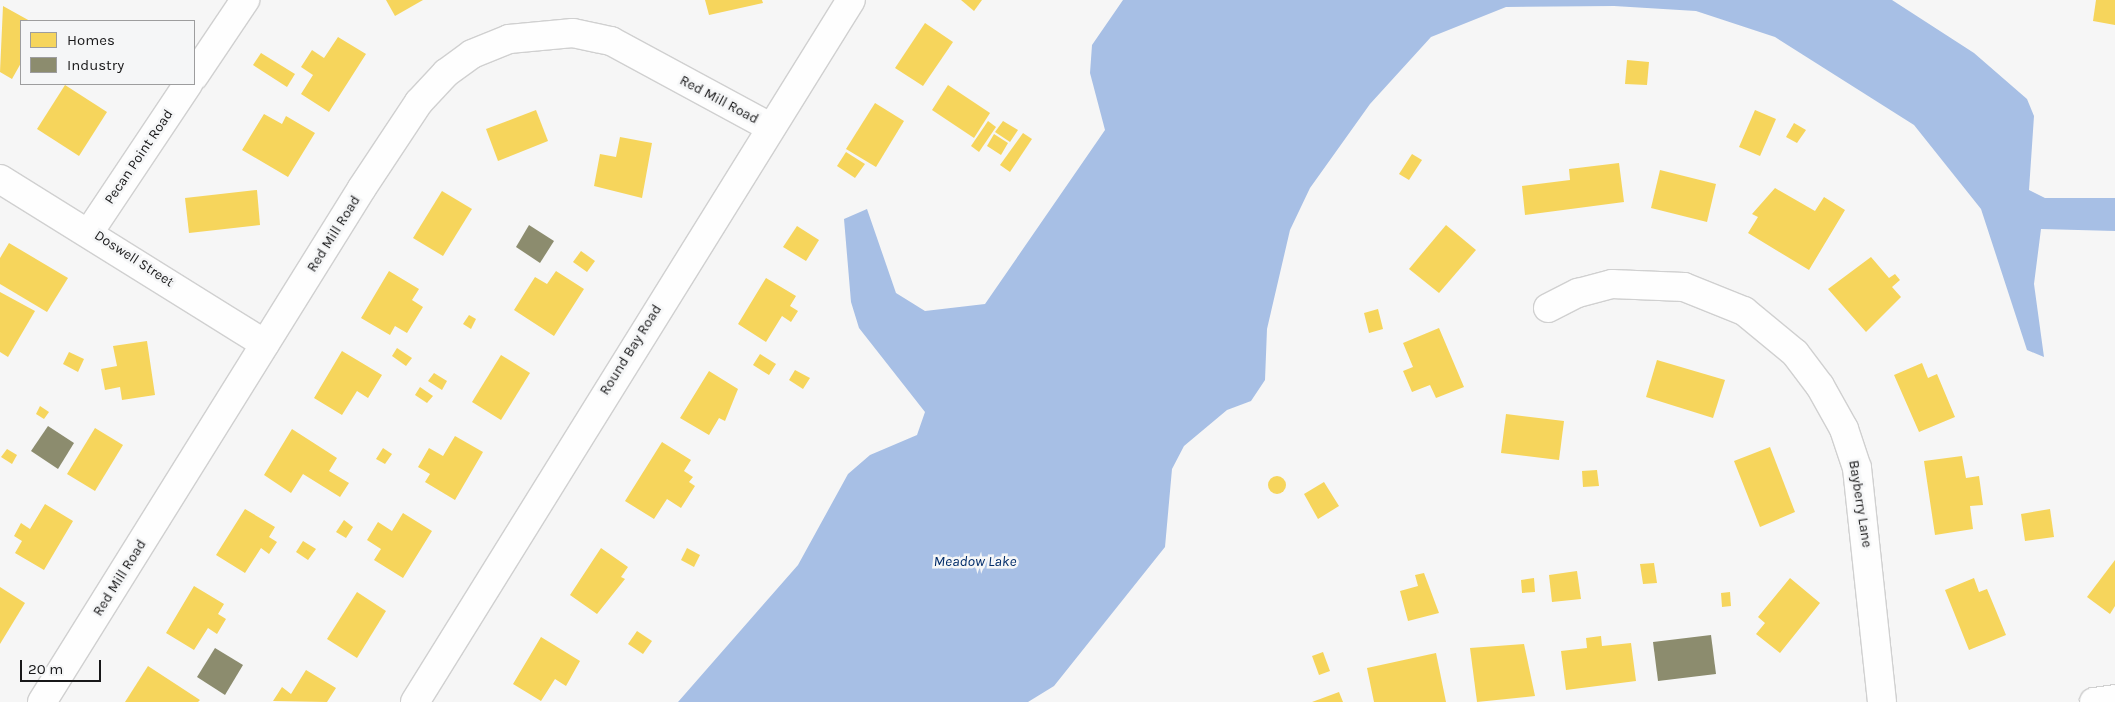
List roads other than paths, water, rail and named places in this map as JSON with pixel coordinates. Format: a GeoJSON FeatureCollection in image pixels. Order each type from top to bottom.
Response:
{"type":"FeatureCollection","features":[{"type":"Feature","properties":{"kind":"street"},"geometry":{"type":"LineString","coordinates":[[195,75],[245,0]]}},
{"type":"Feature","properties":{"kind":"street","name":"Round Bay Road"},"geometry":{"type":"LineString","coordinates":[[415,702],[850,0]]}},
{"type":"Feature","properties":{"kind":"street","name":"Red Mill Road"},"geometry":{"type":"LineString","coordinates":[[42,702],[265,344],[419,102],[446,73],[490,47],[540,33],[573,33],[611,41],[770,127]]}},
{"type":"Feature","properties":{"kind":"street","name":"Pecan Point Road"},"geometry":{"type":"LineString","coordinates":[[90,231],[187,85]]}},
{"type":"Feature","properties":{"kind":"street","name":"Doswell Street"},"geometry":{"type":"LineString","coordinates":[[0,179],[90,231],[265,344]]}},
{"type":"Feature","properties":{"kind":"street","name":"Bayberry Lane"},"geometry":{"type":"LineString","coordinates":[[1548,308],[1578,292],[1612,284],[1684,287],[1744,310],[1796,353],[1820,386],[1844,429],[1857,468],[1882,702]]}},
{"type":"Feature","properties":{"kind":"street"},"geometry":{"type":"LineString","coordinates":[[2094,702],[2115,700]]}},
{"type":"Feature","properties":{"kind":"water","name":"Meadow Lake"},"geometry":{"type":"Polygon","coordinates":[[[1123,0],[1892,0],[1974,53],[2027,99],[2034,116],[2029,190],[2045,198],[2115,198],[2115,231],[2041,229],[2034,284],[2044,357],[2027,350],[1981,209],[1914,125],[1775,37],[1696,11],[1614,6],[1506,7],[1431,37],[1370,104],[1310,188],[1290,230],[1267,329],[1265,380],[1251,401],[1227,410],[1184,446],[1172,469],[1165,547],[1054,686],[1028,702],[678,702],[798,565],[848,474],[870,455],[917,435],[925,412],[859,328],[851,302],[844,219],[867,209],[896,293],[925,311],[985,304],[1105,130],[1090,73],[1092,45],[1123,0]]]}}]}
